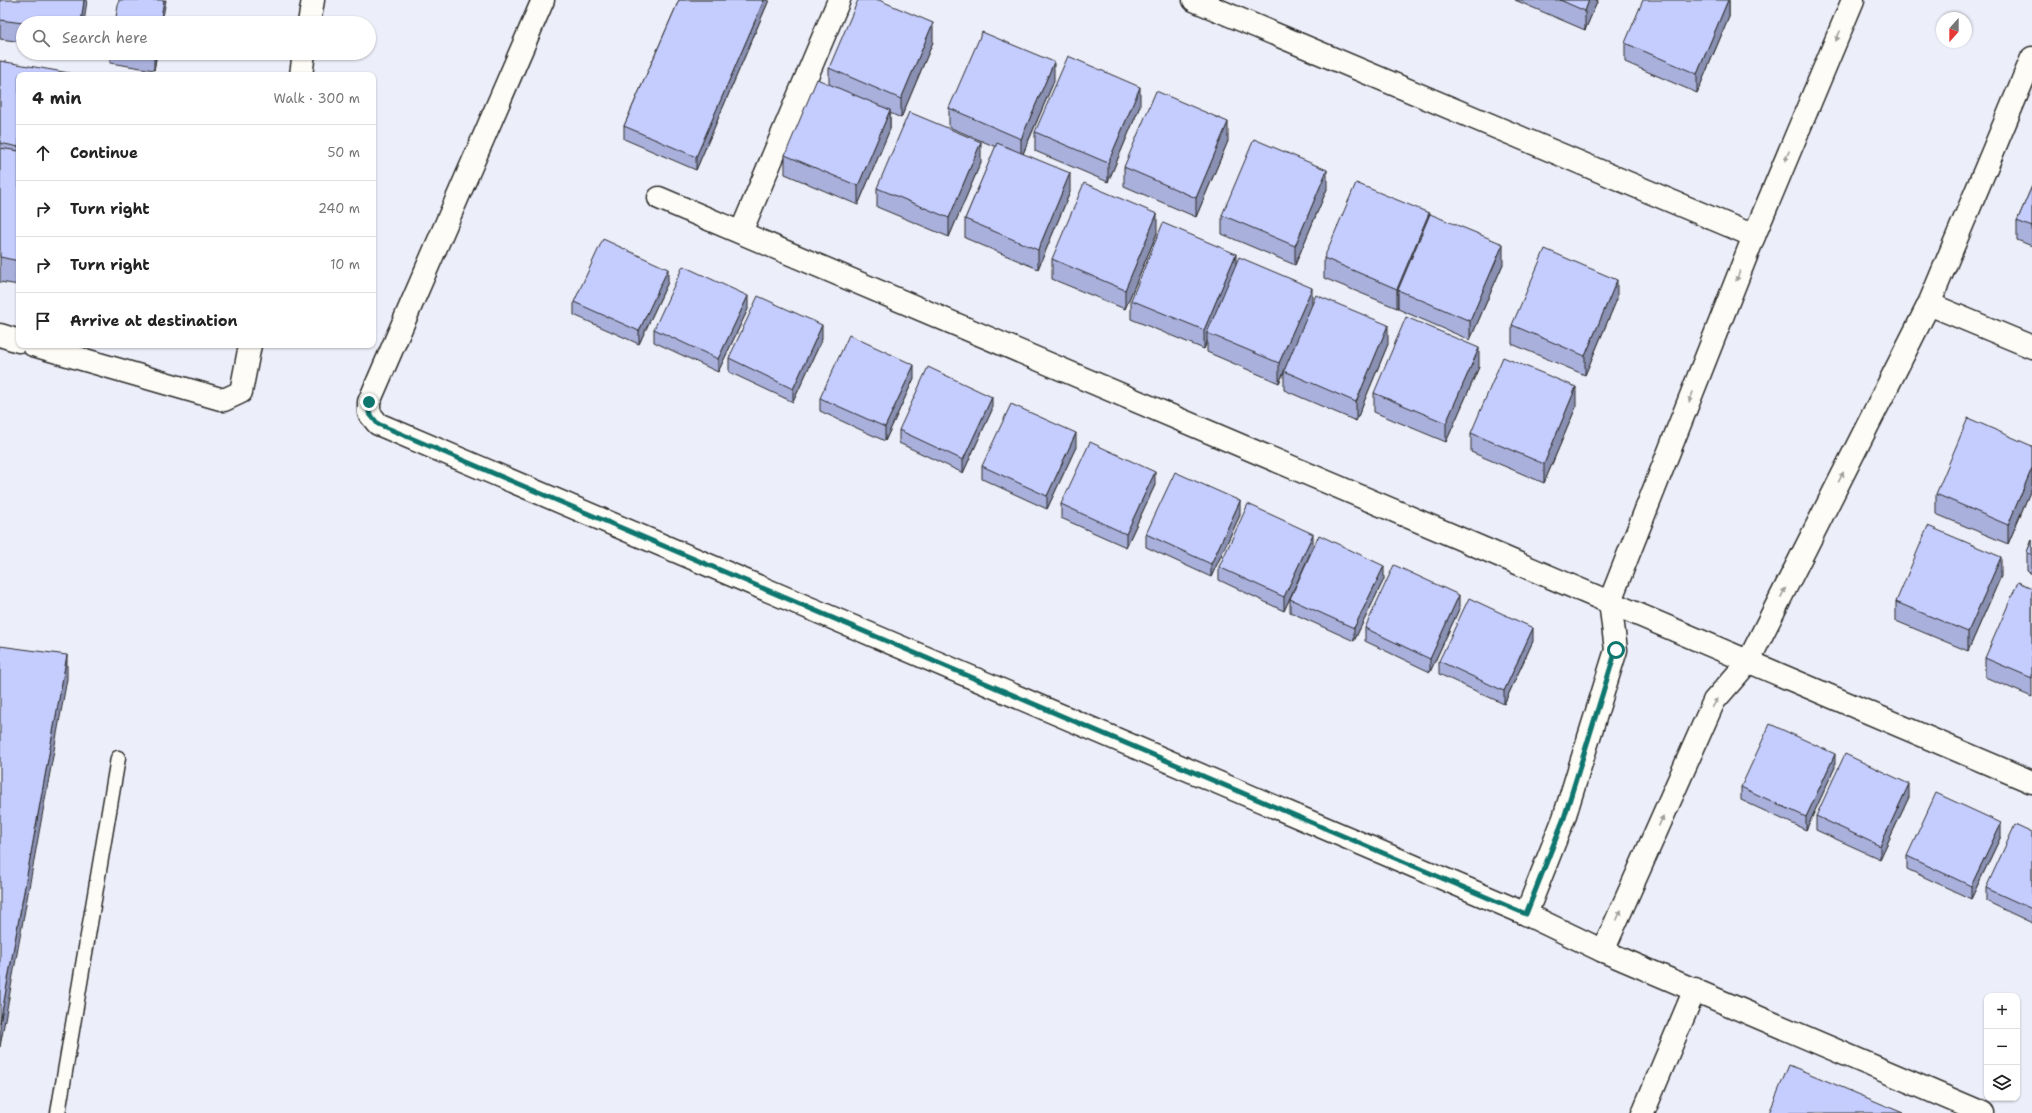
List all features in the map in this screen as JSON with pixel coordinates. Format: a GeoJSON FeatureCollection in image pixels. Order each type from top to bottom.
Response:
{"type":"FeatureCollection","features":[{"type":"Feature","properties":{"kind":"street"},"geometry":{"type":"LineString","coordinates":[[310,16],[313,0]]}},
{"type":"Feature","properties":{"kind":"street"},"geometry":{"type":"LineString","coordinates":[[543,0],[369,402],[369,413],[378,424],[1526,914],[1603,951],[1983,1113]]}},
{"type":"Feature","properties":{"kind":"street"},"geometry":{"type":"LineString","coordinates":[[741,232],[839,0]]}},
{"type":"Feature","properties":{"kind":"street"},"geometry":{"type":"LineString","coordinates":[[1194,0],[1754,236]]}},
{"type":"Feature","properties":{"kind":"street"},"geometry":{"type":"LineString","coordinates":[[1526,914],[1564,818],[1616,650],[1610,601],[1754,236],[1852,0]]}},
{"type":"Feature","properties":{"kind":"street"},"geometry":{"type":"LineString","coordinates":[[1603,951],[1714,702],[1748,662],[1929,304],[2032,58]]}},
{"type":"Feature","properties":{"kind":"street"},"geometry":{"type":"LineString","coordinates":[[301,72],[303,60]]}},
{"type":"Feature","properties":{"kind":"street"},"geometry":{"type":"LineString","coordinates":[[659,198],[1610,601],[1748,662],[2032,782]]}},
{"type":"Feature","properties":{"kind":"street"},"geometry":{"type":"LineString","coordinates":[[1929,304],[2032,346]]}},
{"type":"Feature","properties":{"kind":"street"},"geometry":{"type":"LineString","coordinates":[[0,335],[16,340]]}},
{"type":"Feature","properties":{"kind":"street"},"geometry":{"type":"LineString","coordinates":[[43,348],[224,400],[241,392],[249,348]]}},
{"type":"Feature","properties":{"kind":"street"},"geometry":{"type":"LineString","coordinates":[[1643,1113],[1696,990]]}},
{"type":"Feature","properties":{"kind":"lane"},"geometry":{"type":"LineString","coordinates":[[58,1113],[118,758]]}},
{"type":"Feature","properties":{"kind":"building"},"geometry":{"type":"Polygon","coordinates":[[[0,0],[84,0],[82,16],[16,16],[16,22],[0,20],[0,0]]]}},
{"type":"Feature","properties":{"kind":"building"},"geometry":{"type":"Polygon","coordinates":[[[119,0],[164,0],[161,16],[116,16],[119,0]]]}},
{"type":"Feature","properties":{"kind":"building"},"geometry":{"type":"Polygon","coordinates":[[[679,0],[764,0],[696,157],[624,126],[679,0]]]}},
{"type":"Feature","properties":{"kind":"building"},"geometry":{"type":"Polygon","coordinates":[[[858,0],[879,0],[933,23],[901,99],[829,68],[858,0]]]}},
{"type":"Feature","properties":{"kind":"building"},"geometry":{"type":"Polygon","coordinates":[[[1560,0],[1589,0],[1585,11],[1560,0]]]}},
{"type":"Feature","properties":{"kind":"building"},"geometry":{"type":"Polygon","coordinates":[[[1643,0],[1728,0],[1697,74],[1625,43],[1643,0]]]}},
{"type":"Feature","properties":{"kind":"building"},"geometry":{"type":"Polygon","coordinates":[[[982,32],[1054,62],[1021,139],[949,108],[982,32]]]}},
{"type":"Feature","properties":{"kind":"building"},"geometry":{"type":"Polygon","coordinates":[[[1068,56],[1140,87],[1108,163],[1035,132],[1068,56]]]}},
{"type":"Feature","properties":{"kind":"building"},"geometry":{"type":"Polygon","coordinates":[[[0,61],[64,72],[16,72],[16,146],[0,143],[0,61]]]}},
{"type":"Feature","properties":{"kind":"building"},"geometry":{"type":"Polygon","coordinates":[[[817,79],[890,110],[858,186],[785,155],[817,79]]]}},
{"type":"Feature","properties":{"kind":"building"},"geometry":{"type":"Polygon","coordinates":[[[1156,91],[1228,122],[1196,198],[1124,167],[1156,91]]]}},
{"type":"Feature","properties":{"kind":"building"},"geometry":{"type":"Polygon","coordinates":[[[909,112],[981,142],[949,218],[877,188],[909,112]]]}},
{"type":"Feature","properties":{"kind":"building"},"geometry":{"type":"Polygon","coordinates":[[[1254,139],[1327,170],[1295,246],[1222,215],[1254,139]]]}},
{"type":"Feature","properties":{"kind":"building"},"geometry":{"type":"Polygon","coordinates":[[[997,143],[1070,173],[1038,250],[965,219],[997,143]]]}},
{"type":"Feature","properties":{"kind":"building"},"geometry":{"type":"Polygon","coordinates":[[[0,148],[16,151],[16,260],[0,257],[0,148]]]}},
{"type":"Feature","properties":{"kind":"building"},"geometry":{"type":"Polygon","coordinates":[[[1084,183],[1157,214],[1125,290],[1052,259],[1084,183]]]}},
{"type":"Feature","properties":{"kind":"building"},"geometry":{"type":"Polygon","coordinates":[[[1356,183],[1429,213],[1397,289],[1324,258],[1356,183]]]}},
{"type":"Feature","properties":{"kind":"building"},"geometry":{"type":"Polygon","coordinates":[[[2032,186],[2032,227],[2017,221],[2032,186]]]}},
{"type":"Feature","properties":{"kind":"building"},"geometry":{"type":"Polygon","coordinates":[[[1430,214],[1503,244],[1470,321],[1398,290],[1430,214]]]}},
{"type":"Feature","properties":{"kind":"building"},"geometry":{"type":"Polygon","coordinates":[[[1163,223],[1236,254],[1204,330],[1131,300],[1163,223]]]}},
{"type":"Feature","properties":{"kind":"building"},"geometry":{"type":"Polygon","coordinates":[[[603,239],[668,269],[639,331],[574,302],[603,239]]]}},
{"type":"Feature","properties":{"kind":"building"},"geometry":{"type":"Polygon","coordinates":[[[1545,249],[1617,280],[1585,356],[1512,325],[1545,249]]]}},
{"type":"Feature","properties":{"kind":"building"},"geometry":{"type":"Polygon","coordinates":[[[1239,257],[1312,288],[1279,363],[1207,333],[1239,257]]]}},
{"type":"Feature","properties":{"kind":"building"},"geometry":{"type":"Polygon","coordinates":[[[683,266],[748,296],[718,359],[654,329],[683,266]]]}},
{"type":"Feature","properties":{"kind":"building"},"geometry":{"type":"Polygon","coordinates":[[[1316,295],[1388,325],[1356,402],[1284,371],[1316,295]]]}},
{"type":"Feature","properties":{"kind":"building"},"geometry":{"type":"Polygon","coordinates":[[[758,296],[822,325],[793,389],[729,358],[758,296]]]}},
{"type":"Feature","properties":{"kind":"building"},"geometry":{"type":"Polygon","coordinates":[[[1406,317],[1479,348],[1446,423],[1374,393],[1406,317]]]}},
{"type":"Feature","properties":{"kind":"building"},"geometry":{"type":"Polygon","coordinates":[[[849,335],[914,365],[885,427],[820,398],[849,335]]]}},
{"type":"Feature","properties":{"kind":"building"},"geometry":{"type":"Polygon","coordinates":[[[1503,357],[1576,387],[1544,464],[1471,433],[1503,357]]]}},
{"type":"Feature","properties":{"kind":"building"},"geometry":{"type":"Polygon","coordinates":[[[928,367],[992,397],[963,460],[899,430],[928,367]]]}},
{"type":"Feature","properties":{"kind":"building"},"geometry":{"type":"Polygon","coordinates":[[[1011,404],[1076,433],[1047,496],[982,466],[1011,404]]]}},
{"type":"Feature","properties":{"kind":"building"},"geometry":{"type":"Polygon","coordinates":[[[1968,418],[2032,446],[2032,468],[2008,525],[1936,494],[1968,418]]]}},
{"type":"Feature","properties":{"kind":"building"},"geometry":{"type":"Polygon","coordinates":[[[1090,442],[1155,472],[1126,534],[1061,504],[1090,442]]]}},
{"type":"Feature","properties":{"kind":"building"},"geometry":{"type":"Polygon","coordinates":[[[1175,472],[1240,501],[1211,564],[1146,534],[1175,472]]]}},
{"type":"Feature","properties":{"kind":"building"},"geometry":{"type":"Polygon","coordinates":[[[1248,504],[1313,534],[1284,597],[1219,567],[1248,504]]]}},
{"type":"Feature","properties":{"kind":"building"},"geometry":{"type":"Polygon","coordinates":[[[1928,526],[2001,557],[1968,632],[1896,602],[1928,526]]]}},
{"type":"Feature","properties":{"kind":"building"},"geometry":{"type":"Polygon","coordinates":[[[1319,535],[1384,566],[1354,628],[1290,599],[1319,535]]]}},
{"type":"Feature","properties":{"kind":"building"},"geometry":{"type":"Polygon","coordinates":[[[2032,540],[2032,555],[2027,552],[2032,540]]]}},
{"type":"Feature","properties":{"kind":"building"},"geometry":{"type":"Polygon","coordinates":[[[1394,565],[1459,595],[1430,659],[1365,628],[1394,565]]]}},
{"type":"Feature","properties":{"kind":"building"},"geometry":{"type":"Polygon","coordinates":[[[2018,582],[2032,588],[2032,678],[1985,658],[2018,582]]]}},
{"type":"Feature","properties":{"kind":"building"},"geometry":{"type":"Polygon","coordinates":[[[1469,598],[1533,628],[1504,691],[1439,661],[1469,598]]]}},
{"type":"Feature","properties":{"kind":"building"},"geometry":{"type":"Polygon","coordinates":[[[0,646],[67,655],[0,1023],[0,646]]]}},
{"type":"Feature","properties":{"kind":"building"},"geometry":{"type":"Polygon","coordinates":[[[1770,724],[1835,754],[1806,817],[1741,787],[1770,724]]]}},
{"type":"Feature","properties":{"kind":"building"},"geometry":{"type":"Polygon","coordinates":[[[1845,754],[1909,784],[1880,846],[1816,816],[1845,754]]]}},
{"type":"Feature","properties":{"kind":"building"},"geometry":{"type":"Polygon","coordinates":[[[1936,793],[2001,823],[1971,886],[1907,856],[1936,793]]]}},
{"type":"Feature","properties":{"kind":"building"},"geometry":{"type":"Polygon","coordinates":[[[2015,825],[2032,833],[2032,909],[1986,888],[2015,825]]]}},
{"type":"Feature","properties":{"kind":"building"},"geometry":{"type":"Polygon","coordinates":[[[1789,1065],[1903,1113],[1769,1113],[1789,1065]]]}},
{"type":"Feature","properties":{"kind":"route"},"geometry":{"type":"LineString","coordinates":[[369,402],[369,413],[378,424],[1526,914],[1564,818],[1616,650]]}}]}
